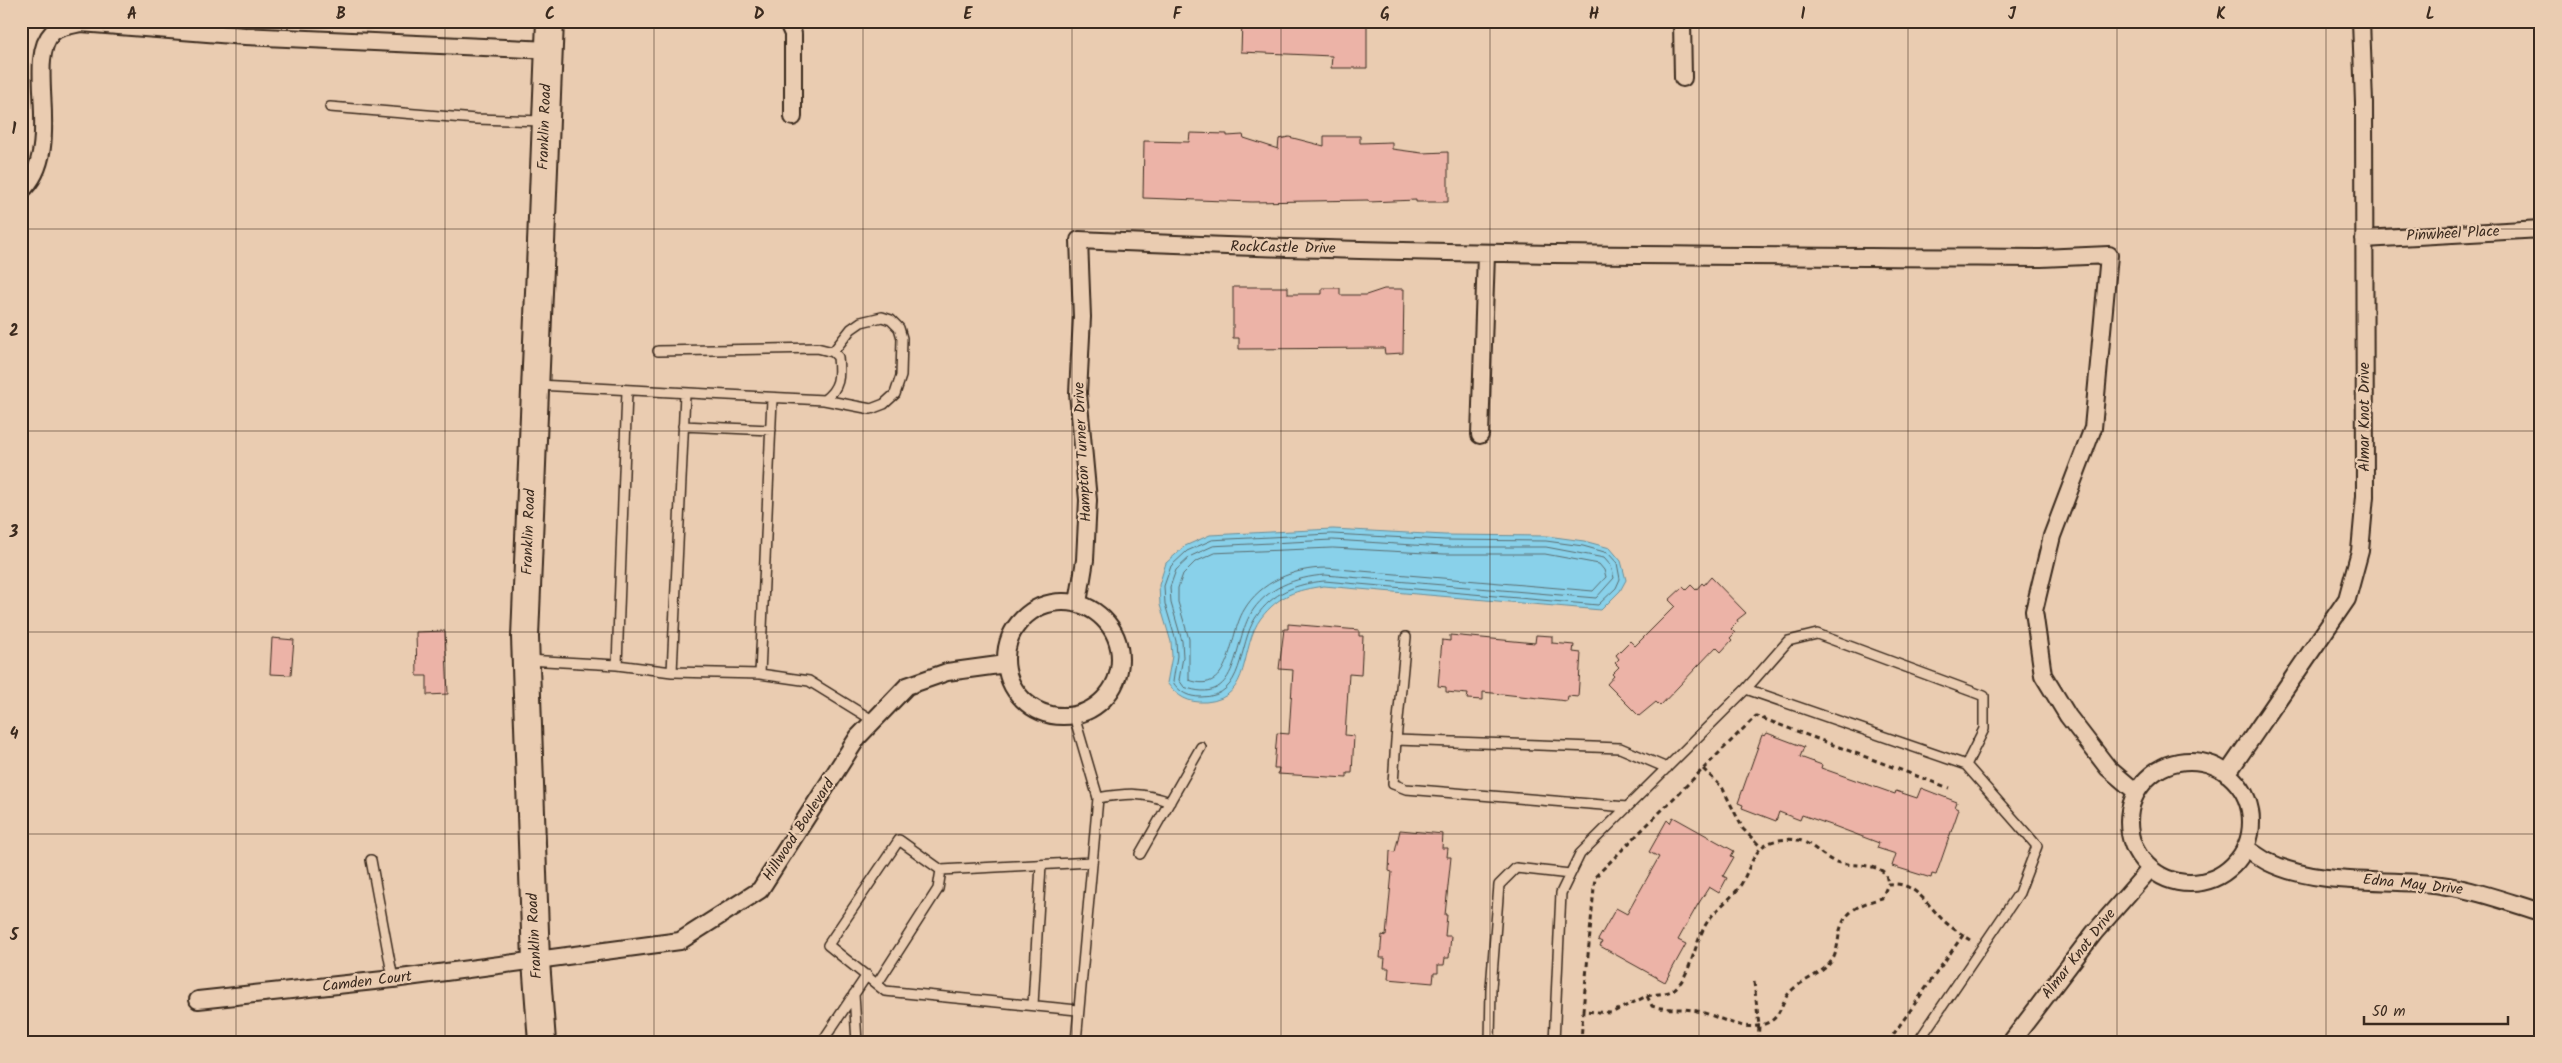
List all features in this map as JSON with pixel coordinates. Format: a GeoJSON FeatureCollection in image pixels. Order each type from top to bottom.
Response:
{"type":"FeatureCollection","features":[{"type":"Feature","properties":{"kind":"main road","name":"Franklin Road"},"geometry":{"type":"LineString","coordinates":[[542,1042],[536,961],[525,660],[550,21]]}},
{"type":"Feature","properties":{"kind":"street"},"geometry":{"type":"LineString","coordinates":[[788,21],[793,34],[793,117]]}},
{"type":"Feature","properties":{"kind":"street"},"geometry":{"type":"LineString","coordinates":[[1682,21],[1683,78]]}},
{"type":"Feature","properties":{"kind":"street","name":"Almar Knot Drive"},"geometry":{"type":"LineString","coordinates":[[2227,774],[2335,618],[2346,599],[2360,551],[2365,496],[2361,21]]}},
{"type":"Feature","properties":{"kind":"street"},"geometry":{"type":"LineString","coordinates":[[21,191],[34,176],[40,158],[44,132],[44,48],[53,32],[65,27],[81,23],[245,36],[549,50]]}},
{"type":"Feature","properties":{"kind":"street","name":"Pinwheel Place"},"geometry":{"type":"LineString","coordinates":[[2364,240],[2541,229]]}},
{"type":"Feature","properties":{"kind":"street","name":"RockCastle Drive"},"geometry":{"type":"LineString","coordinates":[[1079,240],[1221,247],[1486,254],[2041,258],[2109,255],[2093,428],[2052,536],[2034,612],[2043,675],[2068,716],[2102,761],[2136,792]]}},
{"type":"Feature","properties":{"kind":"street","name":"Hampton Turner Drive"},"geometry":{"type":"LineString","coordinates":[[1078,603],[1085,560],[1088,500],[1078,393],[1082,317],[1079,240]]}},
{"type":"Feature","properties":{"kind":"street"},"geometry":{"type":"LineString","coordinates":[[1480,434],[1486,254]]}},
{"type":"Feature","properties":{"kind":"street"},"geometry":{"type":"LineString","coordinates":[[1052,602],[1078,603],[1103,617],[1117,638],[1120,668],[1108,695],[1095,707],[1074,716],[1044,713],[1019,696],[1011,683],[1006,664],[1010,637],[1023,618],[1033,610],[1052,602]]}},
{"type":"Feature","properties":{"kind":"street","name":"Hillwood Boulevard"},"geometry":{"type":"LineString","coordinates":[[536,961],[680,941],[760,890],[858,738],[907,686],[947,672],[1006,664]]}},
{"type":"Feature","properties":{"kind":"street"},"geometry":{"type":"LineString","coordinates":[[2194,761],[2208,764],[2227,774],[2242,790],[2250,810],[2251,827],[2246,848],[2237,861],[2221,875],[2205,882],[2183,883],[2168,880],[2150,869],[2134,848],[2129,828],[2129,813],[2136,792],[2156,771],[2172,763],[2194,761]]}},
{"type":"Feature","properties":{"kind":"street","name":"Edna May Drive"},"geometry":{"type":"LineString","coordinates":[[2246,848],[2269,862],[2300,872],[2342,879],[2441,885],[2467,890],[2541,912]]}},
{"type":"Feature","properties":{"kind":"street","name":"Almar Knot Drive"},"geometry":{"type":"LineString","coordinates":[[2014,1041],[2094,933],[2150,869]]}},
{"type":"Feature","properties":{"kind":"street","name":"Camden Court"},"geometry":{"type":"LineString","coordinates":[[198,1000],[536,961]]}},
{"type":"Feature","properties":{"kind":"lane"},"geometry":{"type":"LineString","coordinates":[[330,108],[476,119],[546,121]]}},
{"type":"Feature","properties":{"kind":"lane"},"geometry":{"type":"LineString","coordinates":[[535,385],[772,399],[824,400],[871,409],[884,404],[895,394],[901,376],[901,333],[891,320],[882,317],[861,322],[851,329],[833,352]]}},
{"type":"Feature","properties":{"kind":"lane"},"geometry":{"type":"LineString","coordinates":[[658,351],[817,348],[833,352],[838,357],[840,374],[834,393],[824,400]]}},
{"type":"Feature","properties":{"kind":"lane"},"geometry":{"type":"LineString","coordinates":[[616,665],[627,390]]}},
{"type":"Feature","properties":{"kind":"lane"},"geometry":{"type":"LineString","coordinates":[[672,672],[685,394]]}},
{"type":"Feature","properties":{"kind":"lane"},"geometry":{"type":"LineString","coordinates":[[760,674],[772,399]]}},
{"type":"Feature","properties":{"kind":"lane"},"geometry":{"type":"LineString","coordinates":[[683,426],[770,430]]}},
{"type":"Feature","properties":{"kind":"lane"},"geometry":{"type":"LineString","coordinates":[[1554,1042],[1561,893],[1580,854],[1746,689],[1788,641],[1817,634],[1984,696],[1984,729],[1966,765]]}},
{"type":"Feature","properties":{"kind":"lane"},"geometry":{"type":"LineString","coordinates":[[1406,637],[1393,784],[1406,789],[1627,807]]}},
{"type":"Feature","properties":{"kind":"lane"},"geometry":{"type":"LineString","coordinates":[[525,660],[616,665],[672,672],[760,674],[809,681],[874,721]]}},
{"type":"Feature","properties":{"kind":"lane"},"geometry":{"type":"LineString","coordinates":[[1746,689],[1966,765],[2037,846],[2019,893],[1918,1042]]}},
{"type":"Feature","properties":{"kind":"lane"},"geometry":{"type":"LineString","coordinates":[[1074,716],[1098,798],[1077,1010],[1076,1042]]}},
{"type":"Feature","properties":{"kind":"lane"},"geometry":{"type":"LineString","coordinates":[[1396,740],[1620,748],[1667,768]]}},
{"type":"Feature","properties":{"kind":"lane"},"geometry":{"type":"LineString","coordinates":[[1140,854],[1202,747]]}},
{"type":"Feature","properties":{"kind":"lane"},"geometry":{"type":"LineString","coordinates":[[1098,798],[1129,793],[1149,795],[1170,802]]}},
{"type":"Feature","properties":{"kind":"lane"},"geometry":{"type":"LineString","coordinates":[[1077,1010],[885,991],[828,945],[899,840],[942,870],[1092,862]]}},
{"type":"Feature","properties":{"kind":"lane"},"geometry":{"type":"LineString","coordinates":[[371,860],[393,979]]}},
{"type":"Feature","properties":{"kind":"lane"},"geometry":{"type":"LineString","coordinates":[[1033,1005],[1041,865]]}},
{"type":"Feature","properties":{"kind":"lane"},"geometry":{"type":"LineString","coordinates":[[1490,1042],[1491,988],[1499,885],[1516,868],[1570,874]]}},
{"type":"Feature","properties":{"kind":"lane"},"geometry":{"type":"LineString","coordinates":[[877,984],[938,889],[942,870]]}},
{"type":"Feature","properties":{"kind":"lane"},"geometry":{"type":"LineString","coordinates":[[822,1042],[867,976]]}},
{"type":"Feature","properties":{"kind":"lane"},"geometry":{"type":"LineString","coordinates":[[854,994],[857,1042]]}},
{"type":"Feature","properties":{"kind":"path"},"geometry":{"type":"LineString","coordinates":[[1581,1042],[1595,878],[1756,716],[1948,788]]}},
{"type":"Feature","properties":{"kind":"path"},"geometry":{"type":"LineString","coordinates":[[1703,769],[1722,787],[1743,828],[1761,847]]}},
{"type":"Feature","properties":{"kind":"path"},"geometry":{"type":"LineString","coordinates":[[1583,1011],[1611,1013],[1647,996],[1673,990],[1686,972],[1701,934],[1711,915],[1738,888],[1761,847],[1774,842],[1799,840],[1809,845],[1820,855],[1843,865],[1876,866],[1886,874],[1888,884],[1882,898],[1857,906],[1843,921],[1836,951],[1828,966],[1791,991],[1777,1016],[1770,1022],[1759,1026],[1731,1024],[1697,1011],[1656,1008],[1652,1006],[1647,996]]}},
{"type":"Feature","properties":{"kind":"path"},"geometry":{"type":"LineString","coordinates":[[1888,884],[1900,883],[1908,886],[1963,935],[1888,1042]]}},
{"type":"Feature","properties":{"kind":"path"},"geometry":{"type":"LineString","coordinates":[[1754,982],[1759,1026],[1758,1042]]}},
{"type":"Feature","properties":{"kind":"water"},"geometry":{"type":"Polygon","coordinates":[[[1333,529],[1445,535],[1547,536],[1584,541],[1610,548],[1621,561],[1626,580],[1620,591],[1601,610],[1324,586],[1305,589],[1281,599],[1261,618],[1254,630],[1243,669],[1231,691],[1221,698],[1206,702],[1189,700],[1175,692],[1167,683],[1172,656],[1171,642],[1160,605],[1159,585],[1166,563],[1185,546],[1210,535],[1333,529]]]}},
{"type":"Feature","properties":{"kind":"building"},"geometry":{"type":"Polygon","coordinates":[[[1242,21],[1367,21],[1367,68],[1331,68],[1332,56],[1241,52],[1242,21]]]}},
{"type":"Feature","properties":{"kind":"building"},"geometry":{"type":"Polygon","coordinates":[[[1190,133],[1227,134],[1227,136],[1243,135],[1244,138],[1278,149],[1279,139],[1289,137],[1324,146],[1324,136],[1360,136],[1360,143],[1392,142],[1392,149],[1422,153],[1448,152],[1448,202],[1416,202],[1416,200],[1369,202],[1368,200],[1252,202],[1143,198],[1144,141],[1189,142],[1190,133]]]}},
{"type":"Feature","properties":{"kind":"building"},"geometry":{"type":"Polygon","coordinates":[[[1233,287],[1288,287],[1288,294],[1322,294],[1322,288],[1340,288],[1340,295],[1366,295],[1384,289],[1404,289],[1403,353],[1385,354],[1384,348],[1239,349],[1239,338],[1233,338],[1233,287]]]}},
{"type":"Feature","properties":{"kind":"building"},"geometry":{"type":"Polygon","coordinates":[[[1711,577],[1746,613],[1737,620],[1738,622],[1731,629],[1735,633],[1730,638],[1732,640],[1721,652],[1716,647],[1660,706],[1656,702],[1639,716],[1607,684],[1614,676],[1612,674],[1619,667],[1615,663],[1619,659],[1616,655],[1630,641],[1635,646],[1675,606],[1669,600],[1683,587],[1686,590],[1691,585],[1696,590],[1711,577]]]}},
{"type":"Feature","properties":{"kind":"building"},"geometry":{"type":"Polygon","coordinates":[[[1288,624],[1359,630],[1359,636],[1363,636],[1361,675],[1349,674],[1345,735],[1354,736],[1352,773],[1347,773],[1347,778],[1278,774],[1279,768],[1274,768],[1277,733],[1289,734],[1293,670],[1279,669],[1284,629],[1288,629],[1288,624]]]}},
{"type":"Feature","properties":{"kind":"building"},"geometry":{"type":"Polygon","coordinates":[[[445,631],[448,694],[427,695],[427,676],[417,676],[416,632],[445,631]]]}},
{"type":"Feature","properties":{"kind":"building"},"geometry":{"type":"Polygon","coordinates":[[[1450,635],[1535,643],[1536,635],[1552,636],[1552,643],[1574,645],[1573,652],[1581,653],[1578,697],[1568,696],[1567,701],[1483,692],[1483,700],[1467,699],[1468,694],[1446,692],[1446,687],[1438,686],[1442,640],[1450,641],[1450,635]]]}},
{"type":"Feature","properties":{"kind":"building"},"geometry":{"type":"Polygon","coordinates":[[[272,638],[294,640],[291,675],[270,674],[272,638]]]}},
{"type":"Feature","properties":{"kind":"building"},"geometry":{"type":"Polygon","coordinates":[[[1767,733],[1804,747],[1800,757],[1822,765],[1821,768],[1895,794],[1896,791],[1917,798],[1921,788],[1957,802],[1955,807],[1959,809],[1936,875],[1932,874],[1931,878],[1892,866],[1896,854],[1877,848],[1879,843],[1834,826],[1802,815],[1800,820],[1779,812],[1776,821],[1742,808],[1743,805],[1738,803],[1762,735],[1765,736],[1767,733]]]}},
{"type":"Feature","properties":{"kind":"building"},"geometry":{"type":"Polygon","coordinates":[[[1673,817],[1734,851],[1731,856],[1734,857],[1723,876],[1727,878],[1719,893],[1709,887],[1678,940],[1686,944],[1665,982],[1600,946],[1602,942],[1598,940],[1616,908],[1627,914],[1659,857],[1649,852],[1667,820],[1670,823],[1673,817]]]}},
{"type":"Feature","properties":{"kind":"building"},"geometry":{"type":"Polygon","coordinates":[[[1400,830],[1443,834],[1442,848],[1448,848],[1447,857],[1451,857],[1445,915],[1447,915],[1445,936],[1451,936],[1449,958],[1445,958],[1444,965],[1438,965],[1438,973],[1434,973],[1433,983],[1388,979],[1389,968],[1384,968],[1385,958],[1380,958],[1382,935],[1386,936],[1388,915],[1392,872],[1389,871],[1390,851],[1395,852],[1400,830]]]}}]}
